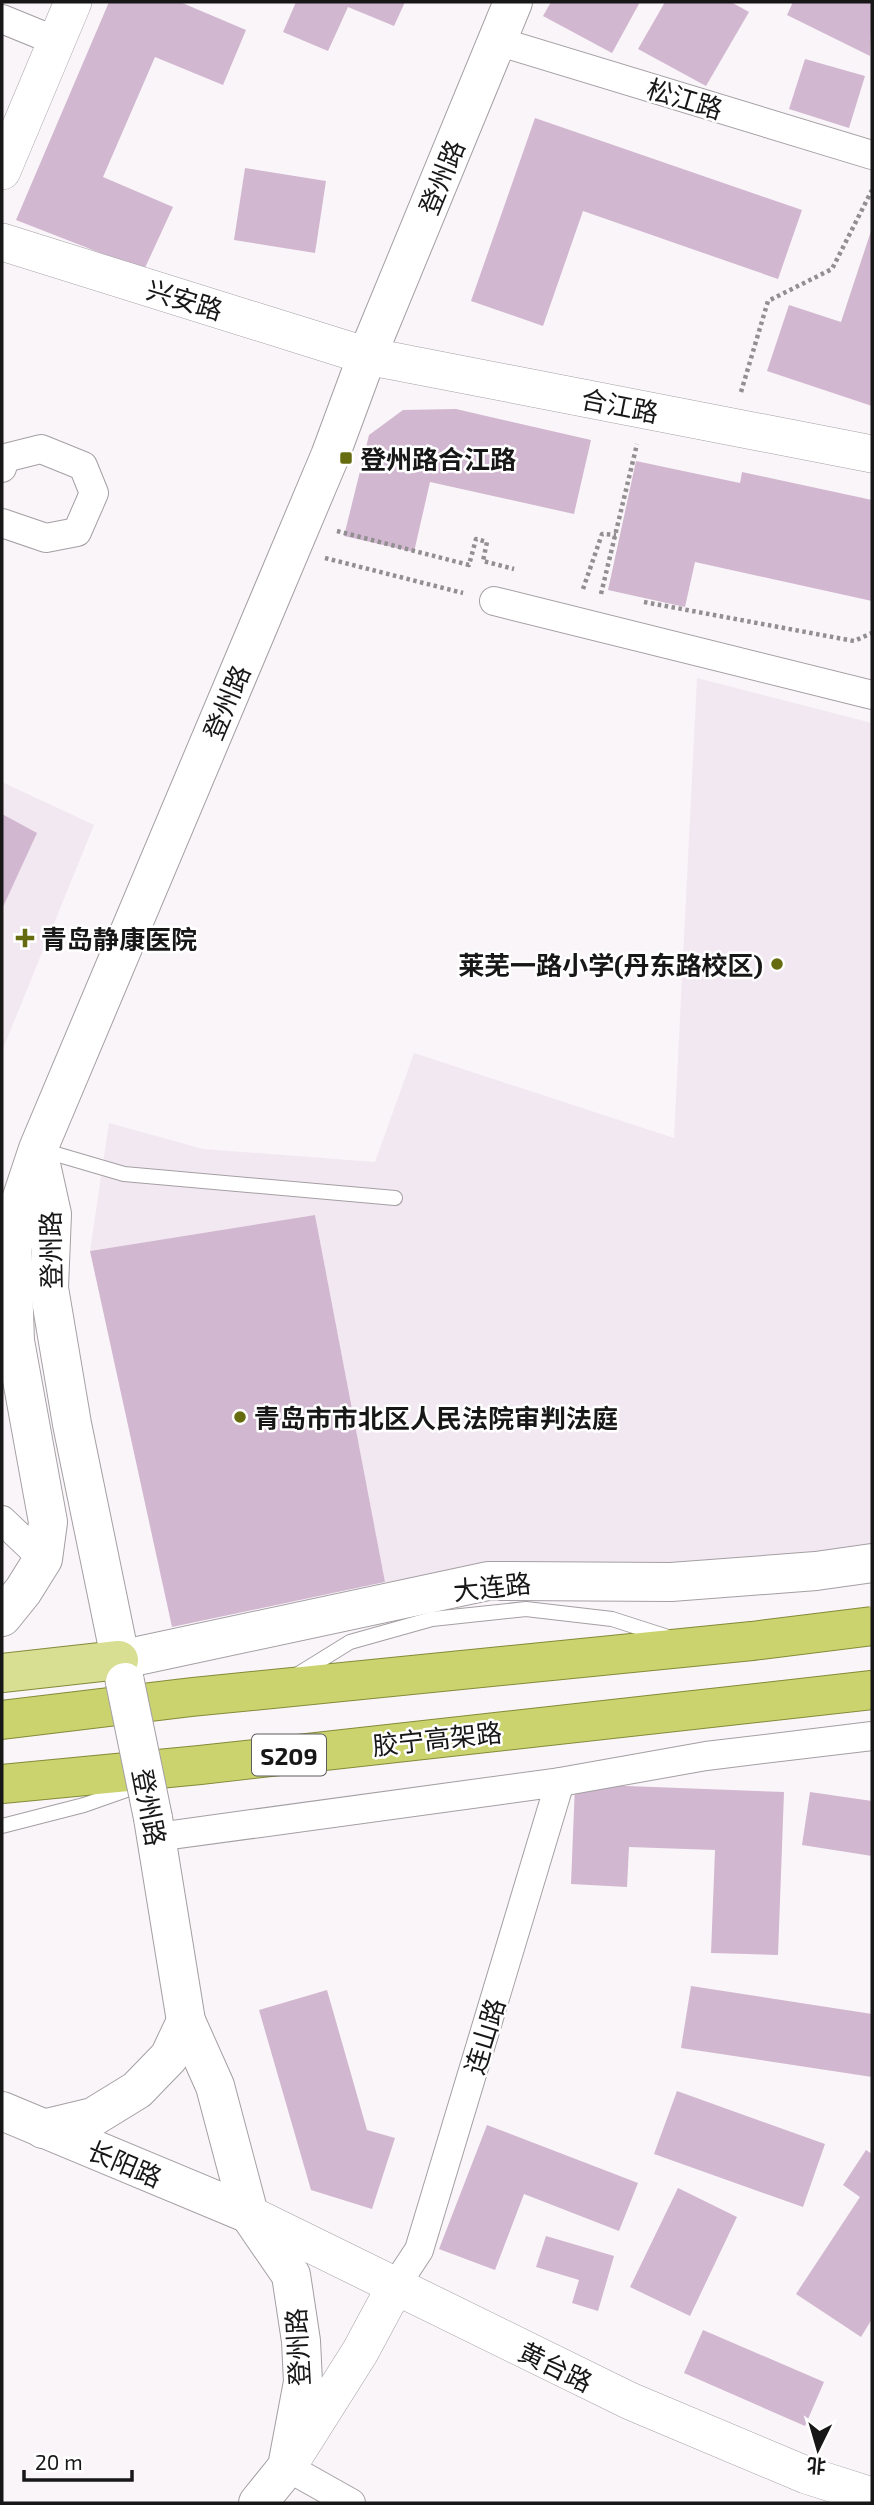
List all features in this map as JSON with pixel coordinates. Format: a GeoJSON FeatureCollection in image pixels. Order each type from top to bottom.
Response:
{"type":"FeatureCollection","features":[{"type":"Feature","properties":{"kind":"highway"},"geometry":{"type":"LineString","coordinates":[[2,1720],[276,1688],[696,1647],[872,1626]]}},
{"type":"Feature","properties":{"kind":"highway","name":"胶宁高架路"},"geometry":{"type":"LineString","coordinates":[[2,1784],[200,1765],[872,1690]]}},
{"type":"Feature","properties":{"kind":"main road","name":"登州路"},"geometry":{"type":"LineString","coordinates":[[258,2503],[287,2467],[303,2382],[302,2341],[290,2275],[249,2214],[215,2086],[187,2021],[155,1828],[72,1424],[49,1289],[52,1214],[38,1149],[330,456],[367,356],[513,2]]}},
{"type":"Feature","properties":{"kind":"main road"},"geometry":{"type":"LineString","coordinates":[[2,1618],[43,1559],[48,1522],[15,1341],[7,1252],[38,1149]]}},
{"type":"Feature","properties":{"kind":"main road","name":"大连路"},"geometry":{"type":"LineString","coordinates":[[122,1671],[488,1581],[671,1582],[816,1571],[872,1563]]}},
{"type":"Feature","properties":{"kind":"main road"},"geometry":{"type":"LineString","coordinates":[[2,1673],[122,1671]]}},
{"type":"Feature","properties":{"kind":"main road"},"geometry":{"type":"LineString","coordinates":[[43,2129],[93,2117],[137,2091],[169,2057],[187,2021]]}},
{"type":"Feature","properties":{"kind":"main road","name":"长阳路"},"geometry":{"type":"LineString","coordinates":[[2,2111],[249,2214]]}},
{"type":"Feature","properties":{"kind":"street"},"geometry":{"type":"LineString","coordinates":[[2,171],[73,2]]}},
{"type":"Feature","properties":{"kind":"street"},"geometry":{"type":"LineString","coordinates":[[2,19],[56,41]]}},
{"type":"Feature","properties":{"kind":"street","name":"松江路"},"geometry":{"type":"LineString","coordinates":[[497,41],[872,155]]}},
{"type":"Feature","properties":{"kind":"street","name":"兴安路"},"geometry":{"type":"LineString","coordinates":[[2,242],[367,356]]}},
{"type":"Feature","properties":{"kind":"street","name":"合江路"},"geometry":{"type":"LineString","coordinates":[[367,356],[872,454]]}},
{"type":"Feature","properties":{"kind":"street"},"geometry":{"type":"LineString","coordinates":[[2,523],[46,538],[77,532],[94,493],[83,466],[41,449],[3,460]]}},
{"type":"Feature","properties":{"kind":"street"},"geometry":{"type":"LineString","coordinates":[[494,601],[872,695]]}},
{"type":"Feature","properties":{"kind":"street"},"geometry":{"type":"LineString","coordinates":[[2,1520],[43,1559]]}},
{"type":"Feature","properties":{"kind":"street"},"geometry":{"type":"LineString","coordinates":[[155,1828],[560,1783],[706,1756],[872,1736]]}},
{"type":"Feature","properties":{"kind":"street","name":"连山路"},"geometry":{"type":"LineString","coordinates":[[396,2285],[419,2250],[560,1783]]}},
{"type":"Feature","properties":{"kind":"street","name":"黄台路"},"geometry":{"type":"LineString","coordinates":[[249,2214],[630,2401],[806,2475],[872,2496]]}},
{"type":"Feature","properties":{"kind":"street"},"geometry":{"type":"LineString","coordinates":[[351,2503],[287,2467],[360,2352],[396,2285]]}},
{"type":"Feature","properties":{"kind":"lane"},"geometry":{"type":"LineString","coordinates":[[38,1149],[92,1167],[124,1174],[395,1198]]}},
{"type":"Feature","properties":{"kind":"lane"},"geometry":{"type":"LineString","coordinates":[[276,1688],[350,1642],[432,1619],[526,1609],[612,1619],[696,1647]]}},
{"type":"Feature","properties":{"kind":"lane"},"geometry":{"type":"LineString","coordinates":[[2,1826],[84,1805],[200,1765]]}},
{"type":"Feature","properties":{"kind":"path"},"geometry":{"type":"LineString","coordinates":[[740,397],[768,301],[832,269],[872,190]]}},
{"type":"Feature","properties":{"kind":"path"},"geometry":{"type":"LineString","coordinates":[[613,596],[599,594],[616,535],[635,449]]}},
{"type":"Feature","properties":{"kind":"path"},"geometry":{"type":"LineString","coordinates":[[328,528],[469,565],[476,539],[487,542],[483,561]]}},
{"type":"Feature","properties":{"kind":"path"},"geometry":{"type":"LineString","coordinates":[[584,589],[603,534],[616,535]]}},
{"type":"Feature","properties":{"kind":"path"},"geometry":{"type":"LineString","coordinates":[[317,556],[494,601]]}},
{"type":"Feature","properties":{"kind":"path"},"geometry":{"type":"LineString","coordinates":[[639,601],[854,641],[872,633]]}},
{"type":"Feature","properties":{"kind":"shaded area"},"geometry":{"type":"Polygon","coordinates":[[[697,678],[872,723],[872,1554],[492,1572],[385,1582],[315,1215],[90,1251],[109,1123],[203,1149],[375,1162],[414,1053],[674,1138],[697,678]]]}},
{"type":"Feature","properties":{"kind":"shaded area","name":"青岛静康医院"},"geometry":{"type":"Polygon","coordinates":[[[2,782],[94,825],[2,1051],[2,782]]]}},
{"type":"Feature","properties":{"kind":"building"},"geometry":{"type":"Polygon","coordinates":[[[109,2],[180,2],[246,30],[223,85],[155,57],[103,177],[173,207],[144,270],[16,220],[109,2]]]}},
{"type":"Feature","properties":{"kind":"building"},"geometry":{"type":"Polygon","coordinates":[[[296,2],[405,2],[394,26],[348,7],[328,51],[283,32],[296,2]]]}},
{"type":"Feature","properties":{"kind":"building"},"geometry":{"type":"Polygon","coordinates":[[[551,2],[640,2],[612,53],[543,16],[551,2]]]}},
{"type":"Feature","properties":{"kind":"building"},"geometry":{"type":"Polygon","coordinates":[[[665,2],[731,2],[749,12],[706,86],[638,49],[665,2]]]}},
{"type":"Feature","properties":{"kind":"building"},"geometry":{"type":"Polygon","coordinates":[[[793,2],[872,2],[870,56],[787,15],[793,2]]]}},
{"type":"Feature","properties":{"kind":"building"},"geometry":{"type":"Polygon","coordinates":[[[805,59],[865,76],[849,128],[789,109],[805,59]]]}},
{"type":"Feature","properties":{"kind":"building"},"geometry":{"type":"Polygon","coordinates":[[[535,118],[802,210],[778,279],[583,211],[543,326],[471,301],[535,118]]]}},
{"type":"Feature","properties":{"kind":"building"},"geometry":{"type":"Polygon","coordinates":[[[245,168],[326,181],[315,253],[234,240],[245,168]]]}},
{"type":"Feature","properties":{"kind":"building"},"geometry":{"type":"Polygon","coordinates":[[[872,228],[872,406],[767,371],[789,305],[841,322],[872,228]]]}},
{"type":"Feature","properties":{"kind":"building"},"geometry":{"type":"Polygon","coordinates":[[[456,409],[591,440],[574,514],[430,482],[414,552],[344,536],[369,435],[403,410],[456,409]]]}},
{"type":"Feature","properties":{"kind":"building"},"geometry":{"type":"Polygon","coordinates":[[[636,461],[740,483],[742,472],[872,500],[872,601],[695,562],[685,607],[608,590],[636,461]]]}},
{"type":"Feature","properties":{"kind":"building","name":"青岛静康医院"},"geometry":{"type":"Polygon","coordinates":[[[2,814],[37,833],[2,909],[2,814]]]}},
{"type":"Feature","properties":{"kind":"building","name":"青岛市市北区人民法院审判法庭"},"geometry":{"type":"Polygon","coordinates":[[[315,1215],[385,1582],[172,1627],[90,1251],[315,1215]]]}},
{"type":"Feature","properties":{"kind":"building"},"geometry":{"type":"Polygon","coordinates":[[[575,1784],[784,1792],[778,1955],[711,1953],[715,1850],[629,1847],[627,1887],[571,1884],[575,1784]]]}},
{"type":"Feature","properties":{"kind":"building"},"geometry":{"type":"Polygon","coordinates":[[[810,1792],[872,1801],[872,1856],[802,1845],[810,1792]]]}},
{"type":"Feature","properties":{"kind":"building"},"geometry":{"type":"Polygon","coordinates":[[[691,1986],[872,2014],[872,2077],[681,2048],[691,1986]]]}},
{"type":"Feature","properties":{"kind":"building"},"geometry":{"type":"Polygon","coordinates":[[[327,1990],[367,2130],[395,2138],[372,2209],[311,2190],[259,2010],[327,1990]]]}},
{"type":"Feature","properties":{"kind":"building"},"geometry":{"type":"Polygon","coordinates":[[[677,2091],[825,2144],[803,2207],[654,2154],[677,2091]]]}},
{"type":"Feature","properties":{"kind":"building"},"geometry":{"type":"Polygon","coordinates":[[[487,2125],[638,2183],[619,2231],[524,2194],[495,2270],[439,2249],[487,2125]]]}},
{"type":"Feature","properties":{"kind":"building"},"geometry":{"type":"Polygon","coordinates":[[[866,2150],[872,2154],[872,2319],[861,2337],[796,2294],[860,2197],[843,2185],[866,2150]]]}},
{"type":"Feature","properties":{"kind":"building"},"geometry":{"type":"Polygon","coordinates":[[[678,2188],[737,2217],[690,2316],[630,2287],[678,2188]]]}},
{"type":"Feature","properties":{"kind":"building"},"geometry":{"type":"Polygon","coordinates":[[[546,2236],[614,2256],[598,2311],[572,2303],[579,2280],[536,2267],[546,2236]]]}},
{"type":"Feature","properties":{"kind":"building"},"geometry":{"type":"Polygon","coordinates":[[[703,2330],[824,2382],[805,2426],[684,2373],[703,2330]]]}},
{"type":"Feature","properties":{"kind":"place","name":"登州路合江路"},"geometry":{"type":"Point","coordinates":[346,458]}},
{"type":"Feature","properties":{"kind":"place","name":"青岛静康医院"},"geometry":{"type":"Point","coordinates":[25,938]}},
{"type":"Feature","properties":{"kind":"place","name":"莱芜一路小学(丹东路校区)"},"geometry":{"type":"Point","coordinates":[777,964]}},
{"type":"Feature","properties":{"kind":"place","name":"青岛市市北区人民法院审判法庭"},"geometry":{"type":"Point","coordinates":[240,1417]}}]}
